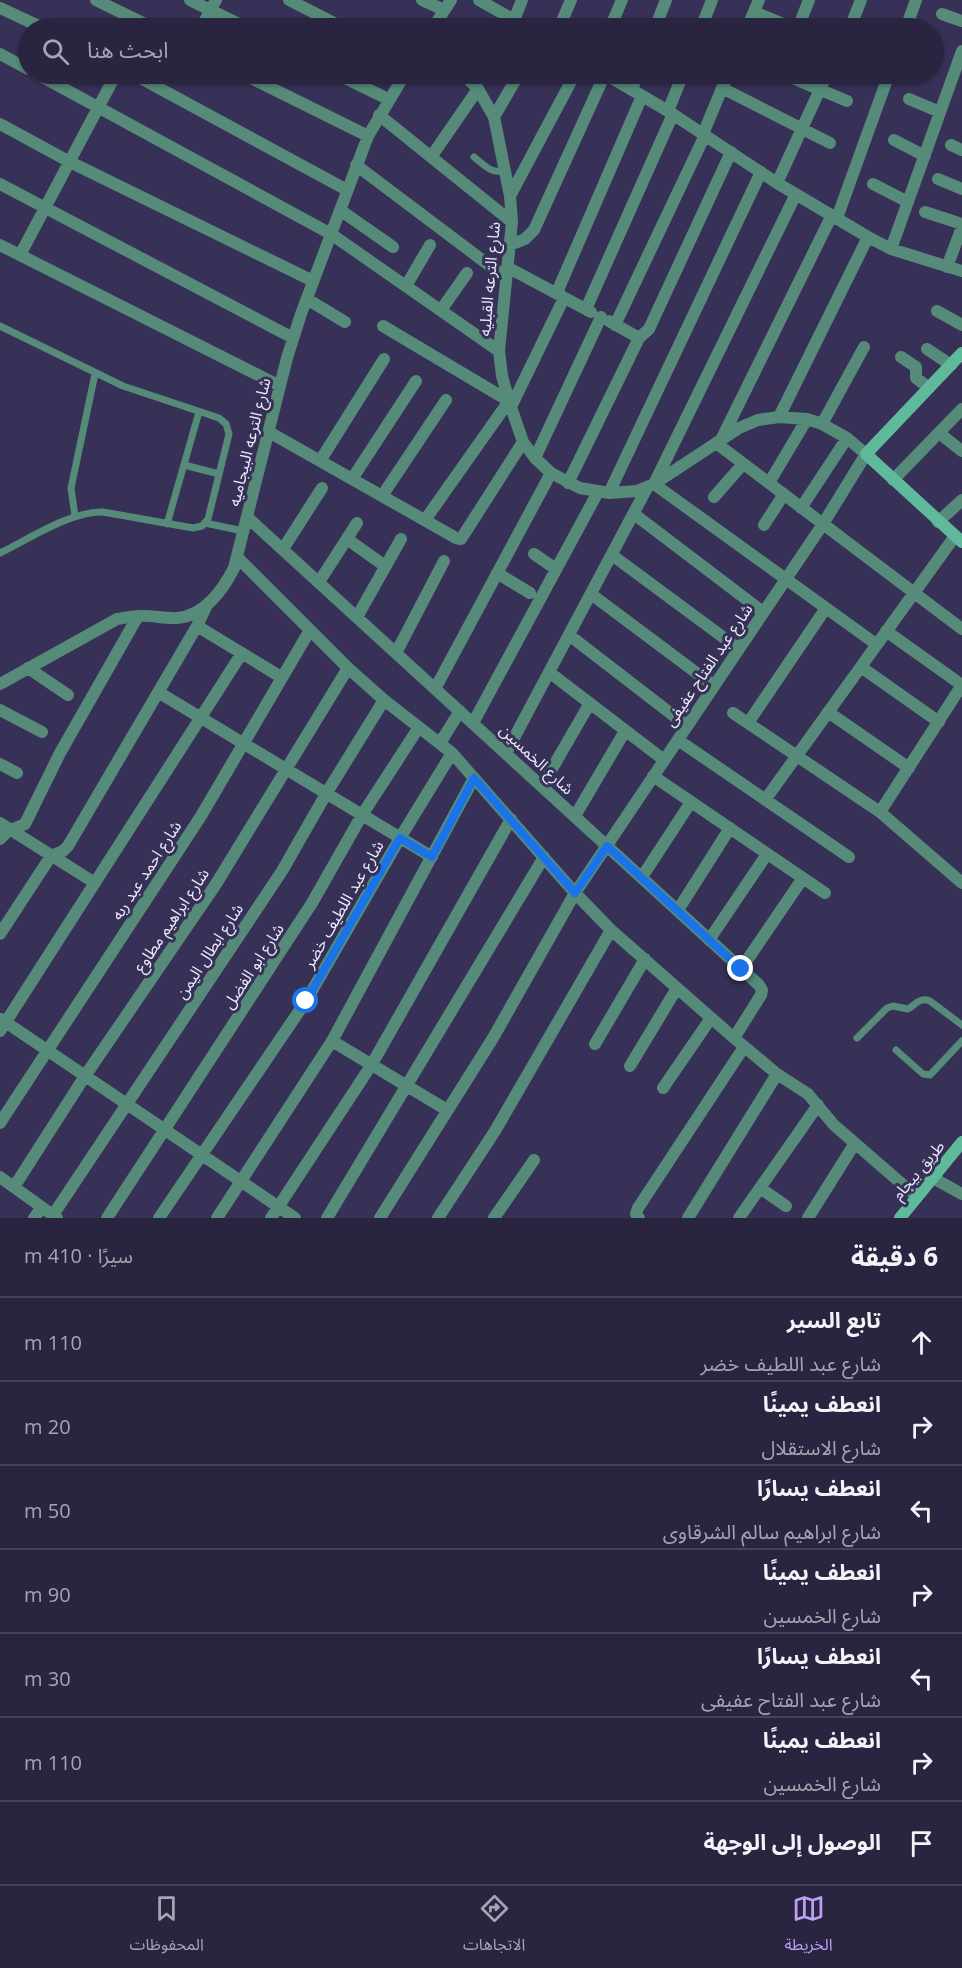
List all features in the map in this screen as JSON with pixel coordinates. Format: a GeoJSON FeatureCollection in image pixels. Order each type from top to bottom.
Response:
{"type":"FeatureCollection","features":[{"type":"Feature","properties":{"kind":"main road"},"geometry":{"type":"LineString","coordinates":[[866,454],[962,353]]}},
{"type":"Feature","properties":{"kind":"main road","name":"شارع الترعه القبليه"},"geometry":{"type":"LineString","coordinates":[[866,454],[958,539]]}},
{"type":"Feature","properties":{"kind":"main road","name":"طريق بيجام"},"geometry":{"type":"LineString","coordinates":[[904,1217],[917,1197],[962,1142]]}},
{"type":"Feature","properties":{"kind":"street"},"geometry":{"type":"LineString","coordinates":[[96,0],[129,18]]}},
{"type":"Feature","properties":{"kind":"street"},"geometry":{"type":"LineString","coordinates":[[190,0],[213,5],[232,18]]}},
{"type":"Feature","properties":{"kind":"street"},"geometry":{"type":"LineString","coordinates":[[289,0],[324,18]]}},
{"type":"Feature","properties":{"kind":"street"},"geometry":{"type":"LineString","coordinates":[[422,0],[447,5],[439,18]]}},
{"type":"Feature","properties":{"kind":"street"},"geometry":{"type":"LineString","coordinates":[[479,0],[510,18]]}},
{"type":"Feature","properties":{"kind":"street"},"geometry":{"type":"LineString","coordinates":[[515,18],[522,0]]}},
{"type":"Feature","properties":{"kind":"street"},"geometry":{"type":"LineString","coordinates":[[563,18],[571,0]]}},
{"type":"Feature","properties":{"kind":"street"},"geometry":{"type":"LineString","coordinates":[[614,18],[622,0]]}},
{"type":"Feature","properties":{"kind":"street"},"geometry":{"type":"LineString","coordinates":[[659,18],[666,0]]}},
{"type":"Feature","properties":{"kind":"street"},"geometry":{"type":"LineString","coordinates":[[705,18],[712,0]]}},
{"type":"Feature","properties":{"kind":"street"},"geometry":{"type":"LineString","coordinates":[[802,18],[809,0]]}},
{"type":"Feature","properties":{"kind":"street"},"geometry":{"type":"LineString","coordinates":[[854,18],[861,0]]}},
{"type":"Feature","properties":{"kind":"street"},"geometry":{"type":"LineString","coordinates":[[910,18],[916,0]]}},
{"type":"Feature","properties":{"kind":"street"},"geometry":{"type":"LineString","coordinates":[[756,6],[776,18]]}},
{"type":"Feature","properties":{"kind":"street"},"geometry":{"type":"LineString","coordinates":[[0,8],[22,18]]}},
{"type":"Feature","properties":{"kind":"street"},"geometry":{"type":"LineString","coordinates":[[942,14],[962,21]]}},
{"type":"Feature","properties":{"kind":"street"},"geometry":{"type":"LineString","coordinates":[[891,249],[962,51]]}},
{"type":"Feature","properties":{"kind":"street"},"geometry":{"type":"LineString","coordinates":[[0,54],[11,66],[18,67]]}},
{"type":"Feature","properties":{"kind":"street"},"geometry":{"type":"LineString","coordinates":[[56,84],[331,234],[499,351]]}},
{"type":"Feature","properties":{"kind":"street"},"geometry":{"type":"LineString","coordinates":[[20,255],[111,84]]}},
{"type":"Feature","properties":{"kind":"street"},"geometry":{"type":"LineString","coordinates":[[151,84],[347,190]]}},
{"type":"Feature","properties":{"kind":"street"},"geometry":{"type":"LineString","coordinates":[[263,84],[368,136]]}},
{"type":"Feature","properties":{"kind":"street"},"geometry":{"type":"LineString","coordinates":[[357,84],[388,99]]}},
{"type":"Feature","properties":{"kind":"street","name":"شارع الترعه البيجاميه"},"geometry":{"type":"LineString","coordinates":[[0,684],[117,619],[138,615],[176,618],[195,613],[208,604],[225,586],[237,557],[293,338],[368,136],[398,84]]}},
{"type":"Feature","properties":{"kind":"street","name":"شارع الترعه القبليه"},"geometry":{"type":"LineString","coordinates":[[473,84],[494,117],[510,196],[512,222],[499,351],[502,376],[523,442],[535,458],[551,473],[568,483],[603,493],[650,486],[739,428],[758,420],[779,417],[807,419],[822,424],[847,438],[866,454]]}},
{"type":"Feature","properties":{"kind":"street"},"geometry":{"type":"LineString","coordinates":[[494,117],[513,84]]}},
{"type":"Feature","properties":{"kind":"street"},"geometry":{"type":"LineString","coordinates":[[510,196],[570,84]]}},
{"type":"Feature","properties":{"kind":"street"},"geometry":{"type":"LineString","coordinates":[[510,245],[525,239],[534,230],[600,84]]}},
{"type":"Feature","properties":{"kind":"street"},"geometry":{"type":"LineString","coordinates":[[623,84],[704,134],[777,183],[868,237],[891,249],[962,271]]}},
{"type":"Feature","properties":{"kind":"street"},"geometry":{"type":"LineString","coordinates":[[425,520],[510,404],[563,300],[558,290],[637,92],[637,84]]}},
{"type":"Feature","properties":{"kind":"street"},"geometry":{"type":"LineString","coordinates":[[586,309],[671,113],[680,84]]}},
{"type":"Feature","properties":{"kind":"street"},"geometry":{"type":"LineString","coordinates":[[615,325],[704,134],[724,84]]}},
{"type":"Feature","properties":{"kind":"street"},"geometry":{"type":"LineString","coordinates":[[806,84],[847,101]]}},
{"type":"Feature","properties":{"kind":"street"},"geometry":{"type":"LineString","coordinates":[[777,183],[822,84]]}},
{"type":"Feature","properties":{"kind":"street"},"geometry":{"type":"LineString","coordinates":[[885,84],[834,217],[719,441],[743,464],[962,629]]}},
{"type":"Feature","properties":{"kind":"street"},"geometry":{"type":"LineString","coordinates":[[722,88],[830,143]]}},
{"type":"Feature","properties":{"kind":"street"},"geometry":{"type":"LineString","coordinates":[[431,157],[478,89]]}},
{"type":"Feature","properties":{"kind":"street"},"geometry":{"type":"LineString","coordinates":[[909,99],[940,112]]}},
{"type":"Feature","properties":{"kind":"street"},"geometry":{"type":"LineString","coordinates":[[379,115],[512,222]]}},
{"type":"Feature","properties":{"kind":"street"},"geometry":{"type":"LineString","coordinates":[[0,123],[70,162],[313,281]]}},
{"type":"Feature","properties":{"kind":"street"},"geometry":{"type":"LineString","coordinates":[[894,140],[925,156]]}},
{"type":"Feature","properties":{"kind":"street"},"geometry":{"type":"LineString","coordinates":[[568,483],[639,338],[649,329],[730,152]]}},
{"type":"Feature","properties":{"kind":"street"},"geometry":{"type":"LineString","coordinates":[[356,165],[507,272],[562,296],[639,338]]}},
{"type":"Feature","properties":{"kind":"street"},"geometry":{"type":"LineString","coordinates":[[473,723],[556,569],[603,493],[761,172]]}},
{"type":"Feature","properties":{"kind":"street"},"geometry":{"type":"LineString","coordinates":[[938,179],[962,189]]}},
{"type":"Feature","properties":{"kind":"street"},"geometry":{"type":"LineString","coordinates":[[0,184],[293,338]]}},
{"type":"Feature","properties":{"kind":"street"},"geometry":{"type":"LineString","coordinates":[[873,184],[908,202]]}},
{"type":"Feature","properties":{"kind":"street"},"geometry":{"type":"LineString","coordinates":[[506,753],[650,486],[796,194]]}},
{"type":"Feature","properties":{"kind":"street"},"geometry":{"type":"LineString","coordinates":[[340,210],[393,247]]}},
{"type":"Feature","properties":{"kind":"street"},"geometry":{"type":"LineString","coordinates":[[926,212],[962,225],[947,267]]}},
{"type":"Feature","properties":{"kind":"street"},"geometry":{"type":"LineString","coordinates":[[779,417],[868,237]]}},
{"type":"Feature","properties":{"kind":"street"},"geometry":{"type":"LineString","coordinates":[[0,245],[280,386]]}},
{"type":"Feature","properties":{"kind":"street"},"geometry":{"type":"LineString","coordinates":[[406,286],[430,245]]}},
{"type":"Feature","properties":{"kind":"street"},"geometry":{"type":"LineString","coordinates":[[441,310],[467,273]]}},
{"type":"Feature","properties":{"kind":"street"},"geometry":{"type":"LineString","coordinates":[[307,299],[345,322]]}},
{"type":"Feature","properties":{"kind":"street"},"geometry":{"type":"LineString","coordinates":[[937,311],[962,325]]}},
{"type":"Feature","properties":{"kind":"street"},"geometry":{"type":"LineString","coordinates":[[535,458],[601,317]]}},
{"type":"Feature","properties":{"kind":"street"},"geometry":{"type":"LineString","coordinates":[[383,326],[510,404]]}},
{"type":"Feature","properties":{"kind":"street"},"geometry":{"type":"LineString","coordinates":[[822,424],[864,347]]}},
{"type":"Feature","properties":{"kind":"street"},"geometry":{"type":"LineString","coordinates":[[927,349],[951,365]]}},
{"type":"Feature","properties":{"kind":"street"},"geometry":{"type":"LineString","coordinates":[[901,357],[916,367],[916,378],[929,388]]}},
{"type":"Feature","properties":{"kind":"street"},"geometry":{"type":"LineString","coordinates":[[320,461],[384,359]]}},
{"type":"Feature","properties":{"kind":"street"},"geometry":{"type":"LineString","coordinates":[[352,479],[416,381]]}},
{"type":"Feature","properties":{"kind":"street"},"geometry":{"type":"LineString","coordinates":[[382,496],[446,400]]}},
{"type":"Feature","properties":{"kind":"street"},"geometry":{"type":"LineString","coordinates":[[893,480],[962,410]]}},
{"type":"Feature","properties":{"kind":"street"},"geometry":{"type":"LineString","coordinates":[[769,483],[807,419]]}},
{"type":"Feature","properties":{"kind":"street"},"geometry":{"type":"LineString","coordinates":[[269,432],[461,539],[523,442]]}},
{"type":"Feature","properties":{"kind":"street"},"geometry":{"type":"LineString","coordinates":[[939,433],[962,451]]}},
{"type":"Feature","properties":{"kind":"street"},"geometry":{"type":"LineString","coordinates":[[801,508],[847,438]]}},
{"type":"Feature","properties":{"kind":"street","name":"شارع عبد الفتاح عفيفى"},"geometry":{"type":"LineString","coordinates":[[380,1218],[493,1038],[575,893],[823,524],[866,454]]}},
{"type":"Feature","properties":{"kind":"street"},"geometry":{"type":"LineString","coordinates":[[714,497],[743,464]]}},
{"type":"Feature","properties":{"kind":"street"},"geometry":{"type":"LineString","coordinates":[[435,689],[551,473]]}},
{"type":"Feature","properties":{"kind":"street"},"geometry":{"type":"LineString","coordinates":[[650,486],[876,644]]}},
{"type":"Feature","properties":{"kind":"street"},"geometry":{"type":"LineString","coordinates":[[283,549],[322,488]]}},
{"type":"Feature","properties":{"kind":"street"},"geometry":{"type":"LineString","coordinates":[[764,525],[784,494]]}},
{"type":"Feature","properties":{"kind":"street"},"geometry":{"type":"LineString","coordinates":[[938,522],[962,500]]}},
{"type":"Feature","properties":{"kind":"street"},"geometry":{"type":"LineString","coordinates":[[634,514],[763,612]]}},
{"type":"Feature","properties":{"kind":"street","name":"شارع الخمسين"},"geometry":{"type":"LineString","coordinates":[[248,516],[759,985],[762,992],[734,1038]]}},
{"type":"Feature","properties":{"kind":"street"},"geometry":{"type":"LineString","coordinates":[[319,582],[357,523]]}},
{"type":"Feature","properties":{"kind":"street"},"geometry":{"type":"LineString","coordinates":[[347,539],[385,566]]}},
{"type":"Feature","properties":{"kind":"street"},"geometry":{"type":"LineString","coordinates":[[357,617],[401,539]]}},
{"type":"Feature","properties":{"kind":"street"},"geometry":{"type":"LineString","coordinates":[[765,800],[876,644],[958,539]]}},
{"type":"Feature","properties":{"kind":"street"},"geometry":{"type":"LineString","coordinates":[[534,554],[556,569]]}},
{"type":"Feature","properties":{"kind":"street"},"geometry":{"type":"LineString","coordinates":[[612,555],[739,649]]}},
{"type":"Feature","properties":{"kind":"street"},"geometry":{"type":"LineString","coordinates":[[237,557],[348,668],[384,700],[452,753],[575,893],[611,930],[744,1047],[777,1074],[808,1094],[834,1125],[917,1197]]}},
{"type":"Feature","properties":{"kind":"street"},"geometry":{"type":"LineString","coordinates":[[396,653],[444,561]]}},
{"type":"Feature","properties":{"kind":"street"},"geometry":{"type":"LineString","coordinates":[[497,573],[530,593]]}},
{"type":"Feature","properties":{"kind":"street"},"geometry":{"type":"LineString","coordinates":[[591,594],[714,686]]}},
{"type":"Feature","properties":{"kind":"street"},"geometry":{"type":"LineString","coordinates":[[0,934],[51,855],[63,851],[68,846],[208,604]]}},
{"type":"Feature","properties":{"kind":"street"},"geometry":{"type":"LineString","coordinates":[[748,723],[826,608]]}},
{"type":"Feature","properties":{"kind":"street"},"geometry":{"type":"LineString","coordinates":[[0,839],[11,830],[25,824],[60,753],[138,615]]}},
{"type":"Feature","properties":{"kind":"street"},"geometry":{"type":"LineString","coordinates":[[197,626],[281,677]]}},
{"type":"Feature","properties":{"kind":"street","name":"شارع احمد عبد ربه"},"geometry":{"type":"LineString","coordinates":[[0,1123],[201,816],[310,630]]}},
{"type":"Feature","properties":{"kind":"street"},"geometry":{"type":"LineString","coordinates":[[880,812],[962,685],[886,631]]}},
{"type":"Feature","properties":{"kind":"street"},"geometry":{"type":"LineString","coordinates":[[569,635],[687,726]]}},
{"type":"Feature","properties":{"kind":"street"},"geometry":{"type":"LineString","coordinates":[[242,653],[2,1024],[48,1050],[295,1218]]}},
{"type":"Feature","properties":{"kind":"street"},"geometry":{"type":"LineString","coordinates":[[861,667],[939,722]]}},
{"type":"Feature","properties":{"kind":"street"},"geometry":{"type":"LineString","coordinates":[[28,668],[68,694]]}},
{"type":"Feature","properties":{"kind":"street","name":"شارع ابراهيم مطاوع"},"geometry":{"type":"LineString","coordinates":[[14,1187],[85,1076],[216,884],[348,668]]}},
{"type":"Feature","properties":{"kind":"street"},"geometry":{"type":"LineString","coordinates":[[549,672],[664,760]]}},
{"type":"Feature","properties":{"kind":"street"},"geometry":{"type":"LineString","coordinates":[[158,692],[432,857]]}},
{"type":"Feature","properties":{"kind":"street","name":"شارع ابطال اليمن"},"geometry":{"type":"LineString","coordinates":[[55,1216],[282,871],[384,700]]}},
{"type":"Feature","properties":{"kind":"street"},"geometry":{"type":"LineString","coordinates":[[542,786],[590,703]]}},
{"type":"Feature","properties":{"kind":"street"},"geometry":{"type":"LineString","coordinates":[[0,710],[42,732]]}},
{"type":"Feature","properties":{"kind":"street"},"geometry":{"type":"LineString","coordinates":[[440,743],[460,711]]}},
{"type":"Feature","properties":{"kind":"street"},"geometry":{"type":"LineString","coordinates":[[828,712],[909,768]]}},
{"type":"Feature","properties":{"kind":"street"},"geometry":{"type":"LineString","coordinates":[[733,713],[880,812],[962,883]]}},
{"type":"Feature","properties":{"kind":"street","name":"شارع ابو الفضل"},"geometry":{"type":"LineString","coordinates":[[107,1218],[312,903],[362,815],[419,727]]}},
{"type":"Feature","properties":{"kind":"street"},"geometry":{"type":"LineString","coordinates":[[575,816],[626,731]]}},
{"type":"Feature","properties":{"kind":"street"},"geometry":{"type":"LineString","coordinates":[[678,740],[849,857]]}},
{"type":"Feature","properties":{"kind":"street","name":"شارع عبد اللطيف خضر"},"geometry":{"type":"LineString","coordinates":[[159,1218],[306,1001],[452,753]]}},
{"type":"Feature","properties":{"kind":"street"},"geometry":{"type":"LineString","coordinates":[[0,764],[17,773]]}},
{"type":"Feature","properties":{"kind":"street"},"geometry":{"type":"LineString","coordinates":[[653,776],[825,893]]}},
{"type":"Feature","properties":{"kind":"street"},"geometry":{"type":"LineString","coordinates":[[217,1218],[332,1041],[474,778]]}},
{"type":"Feature","properties":{"kind":"street"},"geometry":{"type":"LineString","coordinates":[[642,878],[691,802]]}},
{"type":"Feature","properties":{"kind":"street"},"geometry":{"type":"LineString","coordinates":[[271,1218],[372,1064],[511,819]]}},
{"type":"Feature","properties":{"kind":"street"},"geometry":{"type":"LineString","coordinates":[[0,823],[95,883]]}},
{"type":"Feature","properties":{"kind":"street"},"geometry":{"type":"LineString","coordinates":[[678,910],[729,828]]}},
{"type":"Feature","properties":{"kind":"street"},"geometry":{"type":"LineString","coordinates":[[709,940],[767,854]]}},
{"type":"Feature","properties":{"kind":"street"},"geometry":{"type":"LineString","coordinates":[[327,1218],[544,857]]}},
{"type":"Feature","properties":{"kind":"street"},"geometry":{"type":"LineString","coordinates":[[741,969],[803,878]]}},
{"type":"Feature","properties":{"kind":"street"},"geometry":{"type":"LineString","coordinates":[[438,1218],[495,1131],[611,930]]}},
{"type":"Feature","properties":{"kind":"street"},"geometry":{"type":"LineString","coordinates":[[595,1044],[645,959]]}},
{"type":"Feature","properties":{"kind":"street"},"geometry":{"type":"LineString","coordinates":[[630,1066],[677,988]]}},
{"type":"Feature","properties":{"kind":"street"},"geometry":{"type":"LineString","coordinates":[[663,1088],[711,1018]]}},
{"type":"Feature","properties":{"kind":"street"},"geometry":{"type":"LineString","coordinates":[[332,1041],[447,1110]]}},
{"type":"Feature","properties":{"kind":"street"},"geometry":{"type":"LineString","coordinates":[[638,1216],[638,1208],[744,1047]]}},
{"type":"Feature","properties":{"kind":"street"},"geometry":{"type":"LineString","coordinates":[[688,1218],[777,1074]]}},
{"type":"Feature","properties":{"kind":"street"},"geometry":{"type":"LineString","coordinates":[[739,1218],[818,1105]]}},
{"type":"Feature","properties":{"kind":"street"},"geometry":{"type":"LineString","coordinates":[[808,1218],[855,1143]]}},
{"type":"Feature","properties":{"kind":"street"},"geometry":{"type":"LineString","coordinates":[[494,1218],[534,1160]]}},
{"type":"Feature","properties":{"kind":"street"},"geometry":{"type":"LineString","coordinates":[[0,1177],[55,1216]]}},
{"type":"Feature","properties":{"kind":"street"},"geometry":{"type":"LineString","coordinates":[[933,1178],[962,1194]]}},
{"type":"Feature","properties":{"kind":"street"},"geometry":{"type":"LineString","coordinates":[[760,1188],[786,1206]]}},
{"type":"Feature","properties":{"kind":"street"},"geometry":{"type":"LineString","coordinates":[[34,1218],[42,1207]]}},
{"type":"Feature","properties":{"kind":"lane"},"geometry":{"type":"LineString","coordinates":[[474,157],[490,171],[505,170]]}},
{"type":"Feature","properties":{"kind":"lane"},"geometry":{"type":"LineString","coordinates":[[0,326],[129,389],[219,418],[229,429],[206,523],[202,526],[193,528],[103,512],[88,512],[75,516],[0,553]]}},
{"type":"Feature","properties":{"kind":"lane"},"geometry":{"type":"LineString","coordinates":[[75,516],[71,488],[95,374]]}},
{"type":"Feature","properties":{"kind":"lane"},"geometry":{"type":"LineString","coordinates":[[167,524],[199,412]]}},
{"type":"Feature","properties":{"kind":"lane"},"geometry":{"type":"LineString","coordinates":[[184,465],[219,474]]}},
{"type":"Feature","properties":{"kind":"lane"},"geometry":{"type":"LineString","coordinates":[[206,523],[243,531]]}},
{"type":"Feature","properties":{"kind":"lane"},"geometry":{"type":"LineString","coordinates":[[857,1038],[887,1008],[893,1006],[908,1009],[921,1000],[930,1001],[962,1024]]}},
{"type":"Feature","properties":{"kind":"lane"},"geometry":{"type":"LineString","coordinates":[[896,1050],[923,1074],[930,1075],[962,1041]]}},
{"type":"Feature","properties":{"kind":"route"},"geometry":{"type":"LineString","coordinates":[[306,1001],[400,838],[432,857],[474,778],[575,893],[607,846],[741,969]]}}]}
